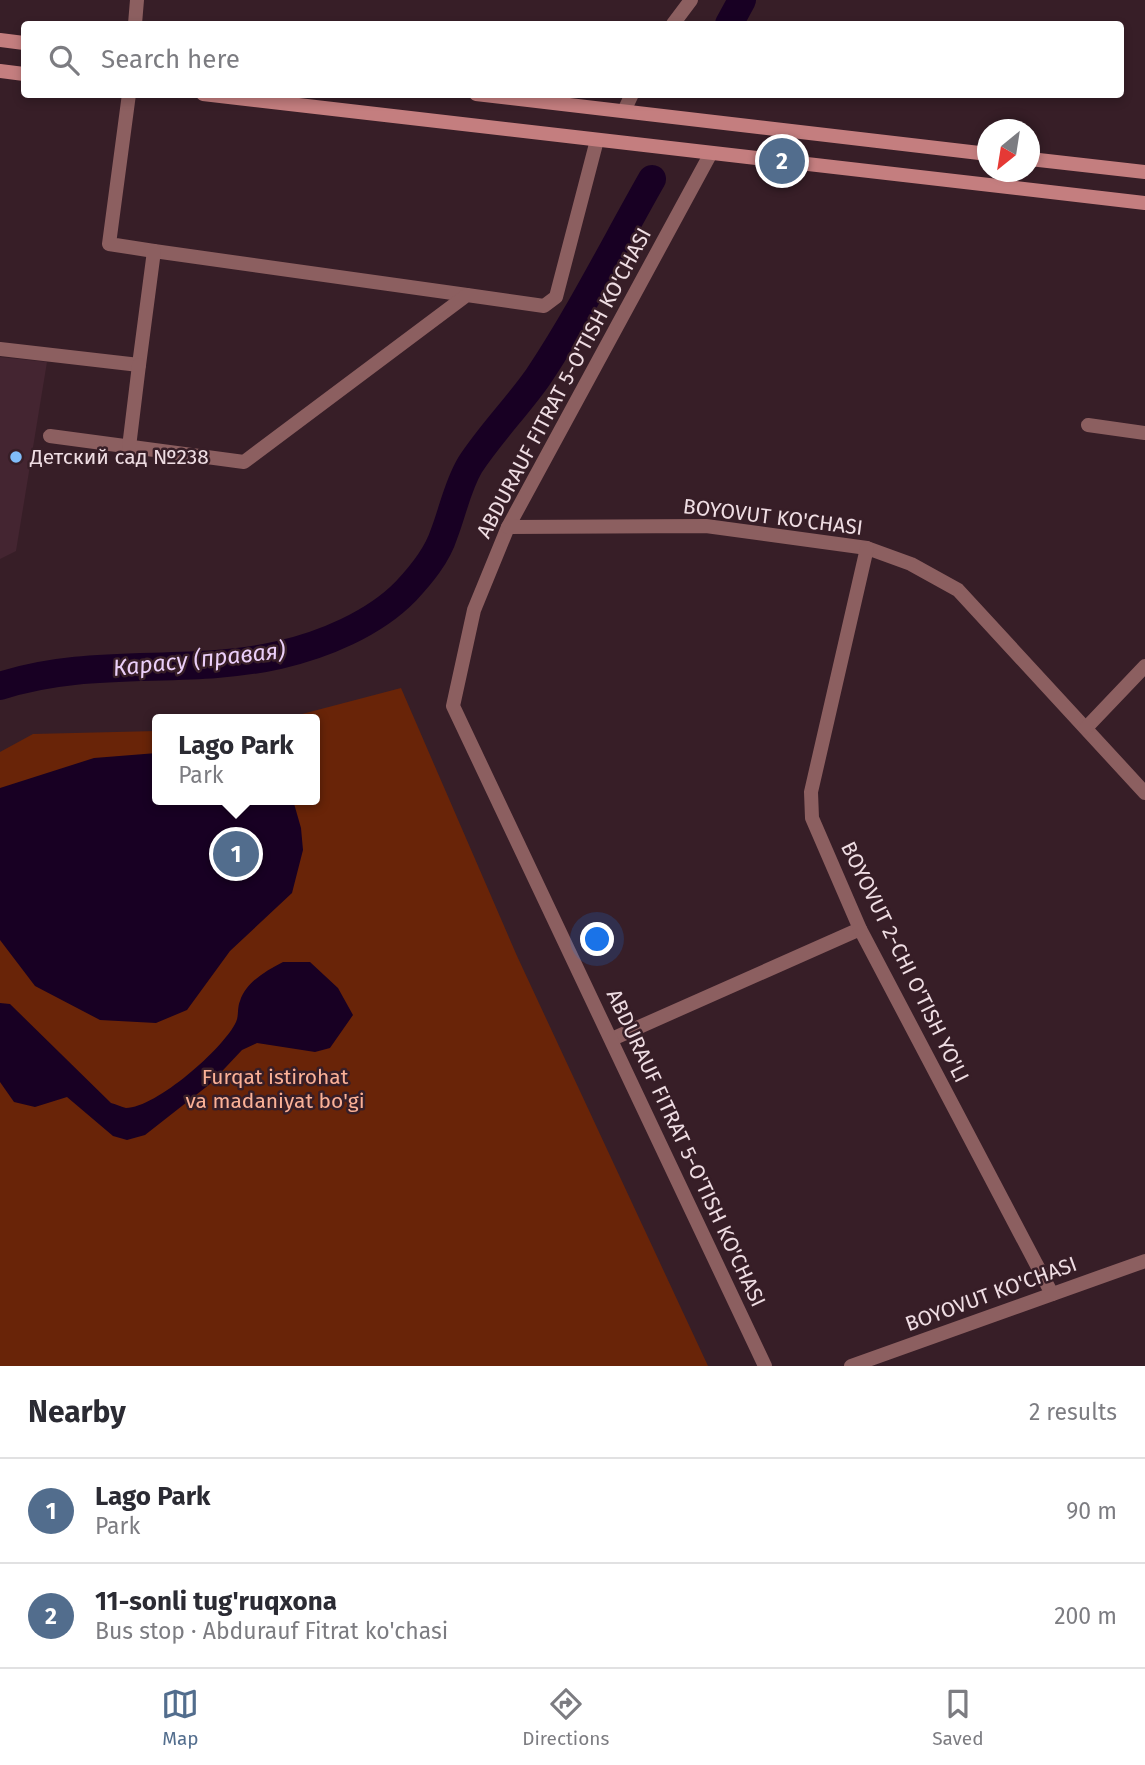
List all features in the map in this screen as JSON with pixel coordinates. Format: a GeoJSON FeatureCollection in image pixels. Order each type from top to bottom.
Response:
{"type":"FeatureCollection","features":[{"type":"Feature","properties":{"kind":"main road"},"geometry":{"type":"LineString","coordinates":[[0,40],[21,43]]}},
{"type":"Feature","properties":{"kind":"main road"},"geometry":{"type":"LineString","coordinates":[[0,71],[21,74]]}},
{"type":"Feature","properties":{"kind":"main road"},"geometry":{"type":"LineString","coordinates":[[237,98],[1145,203]]}},
{"type":"Feature","properties":{"kind":"main road"},"geometry":{"type":"LineString","coordinates":[[511,98],[977,153]]}},
{"type":"Feature","properties":{"kind":"main road"},"geometry":{"type":"LineString","coordinates":[[1040,160],[1145,172]]}},
{"type":"Feature","properties":{"kind":"street"},"geometry":{"type":"LineString","coordinates":[[135,21],[137,0]]}},
{"type":"Feature","properties":{"kind":"street"},"geometry":{"type":"LineString","coordinates":[[675,21],[689,1]]}},
{"type":"Feature","properties":{"kind":"street"},"geometry":{"type":"LineString","coordinates":[[128,98],[109,244],[544,306],[556,297],[597,140]]}},
{"type":"Feature","properties":{"kind":"street"},"geometry":{"type":"LineString","coordinates":[[624,111],[630,98]]}},
{"type":"Feature","properties":{"kind":"street","name":"ABDURAUF FITRAT 5-O'TISH KO'CHASI"},"geometry":{"type":"LineString","coordinates":[[704,152],[508,527],[474,610],[453,706],[765,1366]]}},
{"type":"Feature","properties":{"kind":"street"},"geometry":{"type":"LineString","coordinates":[[129,447],[154,251]]}},
{"type":"Feature","properties":{"kind":"street"},"geometry":{"type":"LineString","coordinates":[[50,436],[243,462],[467,295]]}},
{"type":"Feature","properties":{"kind":"street"},"geometry":{"type":"LineString","coordinates":[[0,349],[139,365]]}},
{"type":"Feature","properties":{"kind":"street"},"geometry":{"type":"LineString","coordinates":[[1088,425],[1145,433]]}},
{"type":"Feature","properties":{"kind":"street","name":"BOYOVUT KO'CHASI"},"geometry":{"type":"LineString","coordinates":[[508,527],[706,526],[867,548],[911,564],[958,590],[1145,793]]}},
{"type":"Feature","properties":{"kind":"street","name":"BOYOVUT 2-CHI O'TISH YO'LI"},"geometry":{"type":"LineString","coordinates":[[867,548],[811,792],[812,818],[860,929],[1052,1294]]}},
{"type":"Feature","properties":{"kind":"street"},"geometry":{"type":"LineString","coordinates":[[1086,728],[1145,666]]}},
{"type":"Feature","properties":{"kind":"street"},"geometry":{"type":"LineString","coordinates":[[612,1039],[860,929]]}},
{"type":"Feature","properties":{"kind":"street","name":"BOYOVUT KO'CHASI"},"geometry":{"type":"LineString","coordinates":[[850,1366],[1145,1261]]}},
{"type":"Feature","properties":{"kind":"shaded area","name":"Детский сад №238"},"geometry":{"type":"Polygon","coordinates":[[[0,357],[47,362],[16,551],[0,559],[0,357]]]}},
{"type":"Feature","properties":{"kind":"shaded area"},"geometry":{"type":"Polygon","coordinates":[[[152,753],[152,805],[294,805],[301,828],[303,850],[292,893],[230,951],[187,1010],[156,1023],[100,1020],[35,986],[0,940],[0,788],[94,758],[152,753]]]}},
{"type":"Feature","properties":{"kind":"shaded area"},"geometry":{"type":"Polygon","coordinates":[[[283,962],[310,962],[338,988],[353,1015],[330,1048],[315,1052],[257,1043],[242,1050],[210,1084],[145,1135],[127,1140],[113,1136],[67,1097],[35,1107],[14,1102],[0,1082],[0,1003],[10,1004],[111,1103],[126,1108],[139,1105],[171,1088],[204,1061],[236,1022],[239,1004],[247,988],[264,973],[283,962]]]}},
{"type":"Feature","properties":{"kind":"green space","name":"Furqat istirohat va madaniyat bo'gi"},"geometry":{"type":"Polygon","coordinates":[[[401,688],[517,956],[708,1366],[0,1366],[0,752],[33,734],[152,731],[152,805],[320,805],[320,714],[302,714],[401,688]]]}},
{"type":"Feature","properties":{"kind":"waterway","name":"Карасу (правая)"},"geometry":{"type":"LineString","coordinates":[[731,21],[742,0]]}},
{"type":"Feature","properties":{"kind":"waterway","name":"Карасу (правая)"},"geometry":{"type":"LineString","coordinates":[[0,686],[69,671],[210,664],[279,655],[330,639],[379,614],[406,591],[433,557],[470,465],[538,377],[583,304],[652,179]]}},
{"type":"Feature","properties":{"kind":"place","name":"11-sonli tug'ruqxona"},"geometry":{"type":"Point","coordinates":[782,161]}},
{"type":"Feature","properties":{"kind":"place","name":"Детский сад №238"},"geometry":{"type":"Point","coordinates":[16,457]}},
{"type":"Feature","properties":{"kind":"place","name":"Lago Park"},"geometry":{"type":"Point","coordinates":[236,854]}}]}
